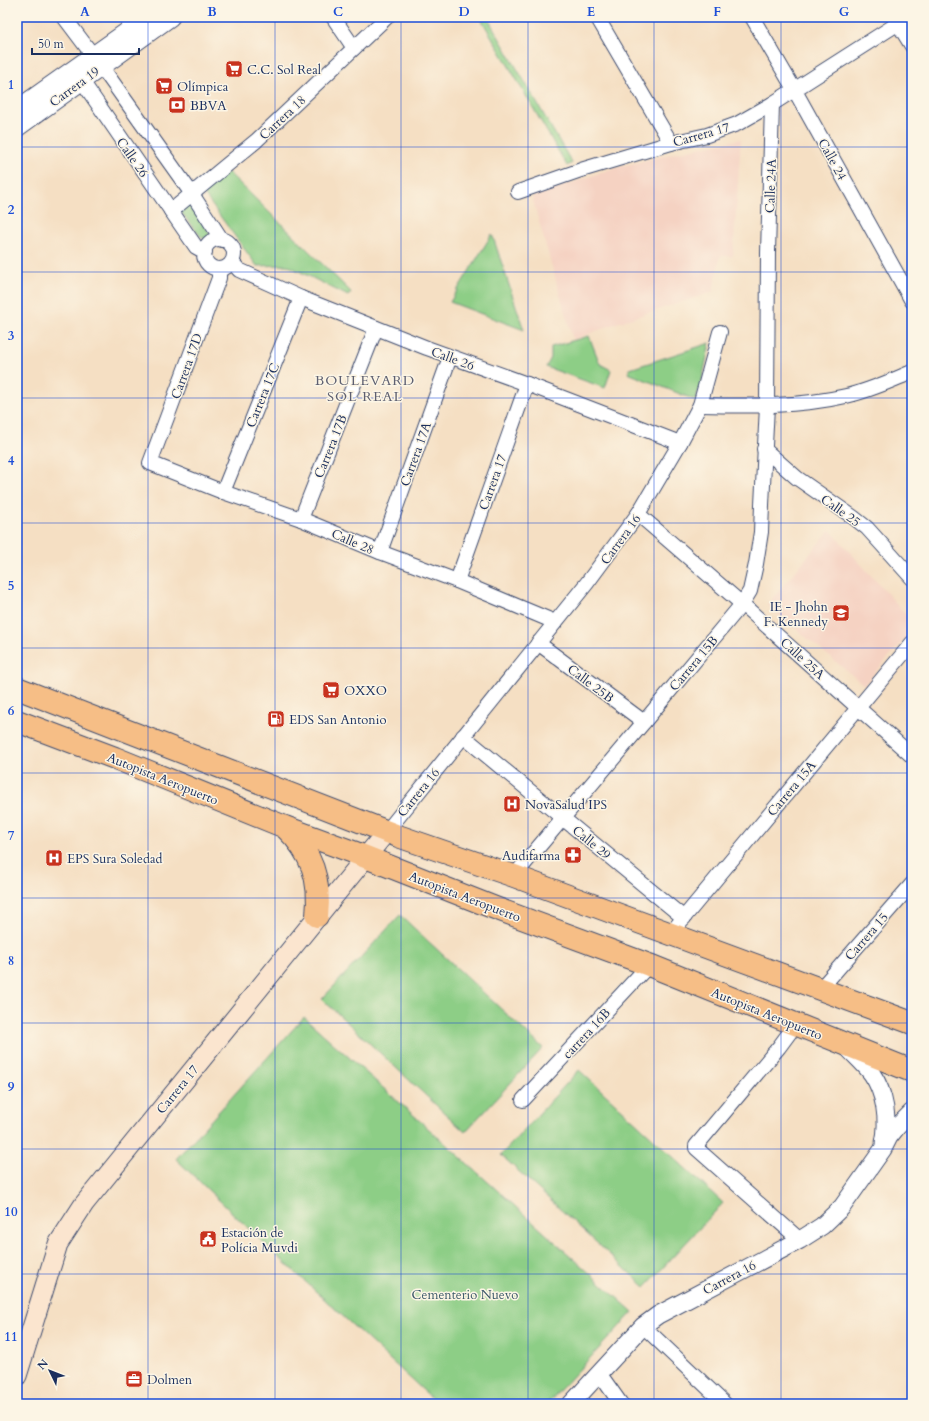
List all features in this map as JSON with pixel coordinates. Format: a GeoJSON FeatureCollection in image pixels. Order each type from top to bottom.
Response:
{"type":"FeatureCollection","features":[{"type":"Feature","properties":{"kind":"highway"},"geometry":{"type":"LineString","coordinates":[[17,688],[387,831],[514,876],[677,926],[821,988],[912,1023]]}},
{"type":"Feature","properties":{"kind":"highway","name":"Autopista Aeropuerto"},"geometry":{"type":"LineString","coordinates":[[17,721],[115,758],[285,827],[495,908],[649,965],[912,1071]]}},
{"type":"Feature","properties":{"kind":"highway"},"geometry":{"type":"LineString","coordinates":[[285,827],[301,845],[312,866],[318,890],[317,916]]}},
{"type":"Feature","properties":{"kind":"main road","name":"Carrera 17"},"geometry":{"type":"LineString","coordinates":[[17,1376],[58,1244],[84,1204],[387,831]]}},
{"type":"Feature","properties":{"kind":"street","name":"Calle 26"},"geometry":{"type":"LineString","coordinates":[[64,17],[192,194],[222,240],[227,241],[233,248],[234,258],[232,262],[239,270],[301,298],[376,328],[680,443]]}},
{"type":"Feature","properties":{"kind":"street","name":"Carrera 19"},"geometry":{"type":"LineString","coordinates":[[17,128],[82,81],[97,61],[147,17]]}},
{"type":"Feature","properties":{"kind":"street","name":"Carrera 19"},"geometry":{"type":"LineString","coordinates":[[17,109],[171,17]]}},
{"type":"Feature","properties":{"kind":"street"},"geometry":{"type":"LineString","coordinates":[[333,17],[354,48]]}},
{"type":"Feature","properties":{"kind":"street","name":"Carrera 18"},"geometry":{"type":"LineString","coordinates":[[171,211],[256,141],[387,17]]}},
{"type":"Feature","properties":{"kind":"street"},"geometry":{"type":"LineString","coordinates":[[598,17],[671,143]]}},
{"type":"Feature","properties":{"kind":"street","name":"Calle 24"},"geometry":{"type":"LineString","coordinates":[[752,17],[794,89],[912,301]]}},
{"type":"Feature","properties":{"kind":"street"},"geometry":{"type":"LineString","coordinates":[[900,19],[912,46]]}},
{"type":"Feature","properties":{"kind":"street","name":"Carrera 17"},"geometry":{"type":"LineString","coordinates":[[518,192],[581,170],[671,143],[707,135],[737,124],[772,104],[900,19]]}},
{"type":"Feature","properties":{"kind":"street","name":"Calle 26"},"geometry":{"type":"LineString","coordinates":[[82,81],[196,247],[205,252],[207,262],[214,268],[219,269]]}},
{"type":"Feature","properties":{"kind":"street","name":"Calle 24A"},"geometry":{"type":"LineString","coordinates":[[767,406],[768,268],[772,104]]}},
{"type":"Feature","properties":{"kind":"street"},"geometry":{"type":"LineString","coordinates":[[205,252],[209,244],[222,240]]}},
{"type":"Feature","properties":{"kind":"street"},"geometry":{"type":"LineString","coordinates":[[219,269],[224,268],[232,262]]}},
{"type":"Feature","properties":{"kind":"street","name":"Carrera 17D"},"geometry":{"type":"LineString","coordinates":[[150,463],[219,278],[219,269]]}},
{"type":"Feature","properties":{"kind":"street","name":"Carrera 17C"},"geometry":{"type":"LineString","coordinates":[[223,492],[301,298]]}},
{"type":"Feature","properties":{"kind":"street","name":"Carrera 17B"},"geometry":{"type":"LineString","coordinates":[[301,519],[376,328]]}},
{"type":"Feature","properties":{"kind":"street"},"geometry":{"type":"LineString","coordinates":[[720,332],[700,405],[767,406],[818,401],[846,396],[874,388],[912,372]]}},
{"type":"Feature","properties":{"kind":"street","name":"Carrera 17A"},"geometry":{"type":"LineString","coordinates":[[380,552],[450,357]]}},
{"type":"Feature","properties":{"kind":"street","name":"Carrera 17"},"geometry":{"type":"LineString","coordinates":[[457,580],[527,384]]}},
{"type":"Feature","properties":{"kind":"street","name":"Carrera 16"},"geometry":{"type":"LineString","coordinates":[[387,831],[587,583],[638,514],[680,443],[700,405]]}},
{"type":"Feature","properties":{"kind":"street","name":"Carrera 15B"},"geometry":{"type":"LineString","coordinates":[[514,876],[742,604],[750,591],[761,532],[767,406]]}},
{"type":"Feature","properties":{"kind":"street","name":"Calle 25"},"geometry":{"type":"LineString","coordinates":[[764,449],[797,478],[867,528],[912,578]]}},
{"type":"Feature","properties":{"kind":"street","name":"Calle 28"},"geometry":{"type":"LineString","coordinates":[[150,463],[223,492],[301,519],[380,552],[457,580],[555,622]]}},
{"type":"Feature","properties":{"kind":"street","name":"Calle 25A"},"geometry":{"type":"LineString","coordinates":[[638,514],[742,604],[912,756]]}},
{"type":"Feature","properties":{"kind":"street","name":"Calle 25B"},"geometry":{"type":"LineString","coordinates":[[538,643],[644,722]]}},
{"type":"Feature","properties":{"kind":"street","name":"Carrera 15A"},"geometry":{"type":"LineString","coordinates":[[677,926],[912,643]]}},
{"type":"Feature","properties":{"kind":"street","name":"Calle 29"},"geometry":{"type":"LineString","coordinates":[[463,736],[563,819],[677,926]]}},
{"type":"Feature","properties":{"kind":"street","name":"Carrera 15"},"geometry":{"type":"LineString","coordinates":[[821,988],[912,884]]}},
{"type":"Feature","properties":{"kind":"street","name":"carrera 16B"},"geometry":{"type":"LineString","coordinates":[[523,1100],[649,965]]}},
{"type":"Feature","properties":{"kind":"street"},"geometry":{"type":"LineString","coordinates":[[796,1024],[779,1048],[696,1147],[800,1240]]}},
{"type":"Feature","properties":{"kind":"street","name":"Carrera 16"},"geometry":{"type":"LineString","coordinates":[[843,1043],[871,1073],[881,1093],[886,1115],[886,1138],[883,1149]]}},
{"type":"Feature","properties":{"kind":"street","name":"Carrera 16"},"geometry":{"type":"LineString","coordinates":[[571,1404],[643,1326],[658,1315],[800,1240],[822,1226],[842,1207],[883,1149],[897,1126],[912,1112]]}},
{"type":"Feature","properties":{"kind":"street"},"geometry":{"type":"LineString","coordinates":[[643,1326],[725,1404]]}},
{"type":"Feature","properties":{"kind":"street"},"geometry":{"type":"LineString","coordinates":[[599,1373],[620,1402]]}},
{"type":"Feature","properties":{"kind":"shaded area"},"geometry":{"type":"Polygon","coordinates":[[[741,139],[733,256],[720,256],[713,292],[617,323],[573,340],[532,197],[611,169],[741,139]]]}},
{"type":"Feature","properties":{"kind":"shaded area","name":"IE - Jhohn F. Kennedy"},"geometry":{"type":"Polygon","coordinates":[[[830,530],[912,621],[912,631],[864,685],[767,605],[830,530]]]}},
{"type":"Feature","properties":{"kind":"green space"},"geometry":{"type":"Polygon","coordinates":[[[480,17],[487,17],[572,163],[567,166],[480,17]]]}},
{"type":"Feature","properties":{"kind":"green space"},"geometry":{"type":"Polygon","coordinates":[[[228,172],[351,292],[348,296],[287,265],[257,266],[203,193],[228,172]]]}},
{"type":"Feature","properties":{"kind":"green space"},"geometry":{"type":"Polygon","coordinates":[[[188,204],[210,233],[207,238],[202,238],[180,211],[188,204]]]}},
{"type":"Feature","properties":{"kind":"green space"},"geometry":{"type":"Polygon","coordinates":[[[492,234],[524,330],[450,302],[492,234]]]}},
{"type":"Feature","properties":{"kind":"green space"},"geometry":{"type":"Polygon","coordinates":[[[589,336],[600,364],[611,370],[605,388],[546,367],[551,358],[551,347],[589,336]]]}},
{"type":"Feature","properties":{"kind":"green space"},"geometry":{"type":"Polygon","coordinates":[[[710,343],[701,385],[695,400],[628,373],[630,369],[710,343]]]}},
{"type":"Feature","properties":{"kind":"green space"},"geometry":{"type":"Polygon","coordinates":[[[400,915],[543,1048],[465,1132],[322,999],[400,915]]]}},
{"type":"Feature","properties":{"kind":"green space","name":"Cementerio Nuevo"},"geometry":{"type":"Polygon","coordinates":[[[304,1017],[633,1312],[547,1404],[438,1404],[270,1249],[176,1159],[304,1017]]]}},
{"type":"Feature","properties":{"kind":"green space"},"geometry":{"type":"Polygon","coordinates":[[[579,1070],[723,1203],[645,1287],[501,1155],[579,1070]]]}},
{"type":"Feature","properties":{"kind":"place","name":"C.C. Sol Real"},"geometry":{"type":"Point","coordinates":[234,69]}},
{"type":"Feature","properties":{"kind":"place","name":"Olímpica"},"geometry":{"type":"Point","coordinates":[164,86]}},
{"type":"Feature","properties":{"kind":"place","name":"BBVA"},"geometry":{"type":"Point","coordinates":[177,105]}},
{"type":"Feature","properties":{"kind":"place","name":"IE - Jhohn F. Kennedy"},"geometry":{"type":"Point","coordinates":[841,613]}},
{"type":"Feature","properties":{"kind":"place","name":"OXXO"},"geometry":{"type":"Point","coordinates":[331,690]}},
{"type":"Feature","properties":{"kind":"place","name":"EDS San Antonio"},"geometry":{"type":"Point","coordinates":[276,719]}},
{"type":"Feature","properties":{"kind":"place","name":"NovaSalud IPS"},"geometry":{"type":"Point","coordinates":[512,804]}},
{"type":"Feature","properties":{"kind":"place","name":"Audifarma"},"geometry":{"type":"Point","coordinates":[573,855]}},
{"type":"Feature","properties":{"kind":"place","name":"EPS Sura Soledad"},"geometry":{"type":"Point","coordinates":[54,858]}},
{"type":"Feature","properties":{"kind":"place","name":"Estación de Polícia Muvdi"},"geometry":{"type":"Point","coordinates":[208,1239]}},
{"type":"Feature","properties":{"kind":"place","name":"Dolmen"},"geometry":{"type":"Point","coordinates":[134,1379]}},
{"type":"Feature","properties":{"kind":"district","name":"BOULEVARD SOL REAL"},"geometry":{"type":"Point","coordinates":[365,388]}}]}
